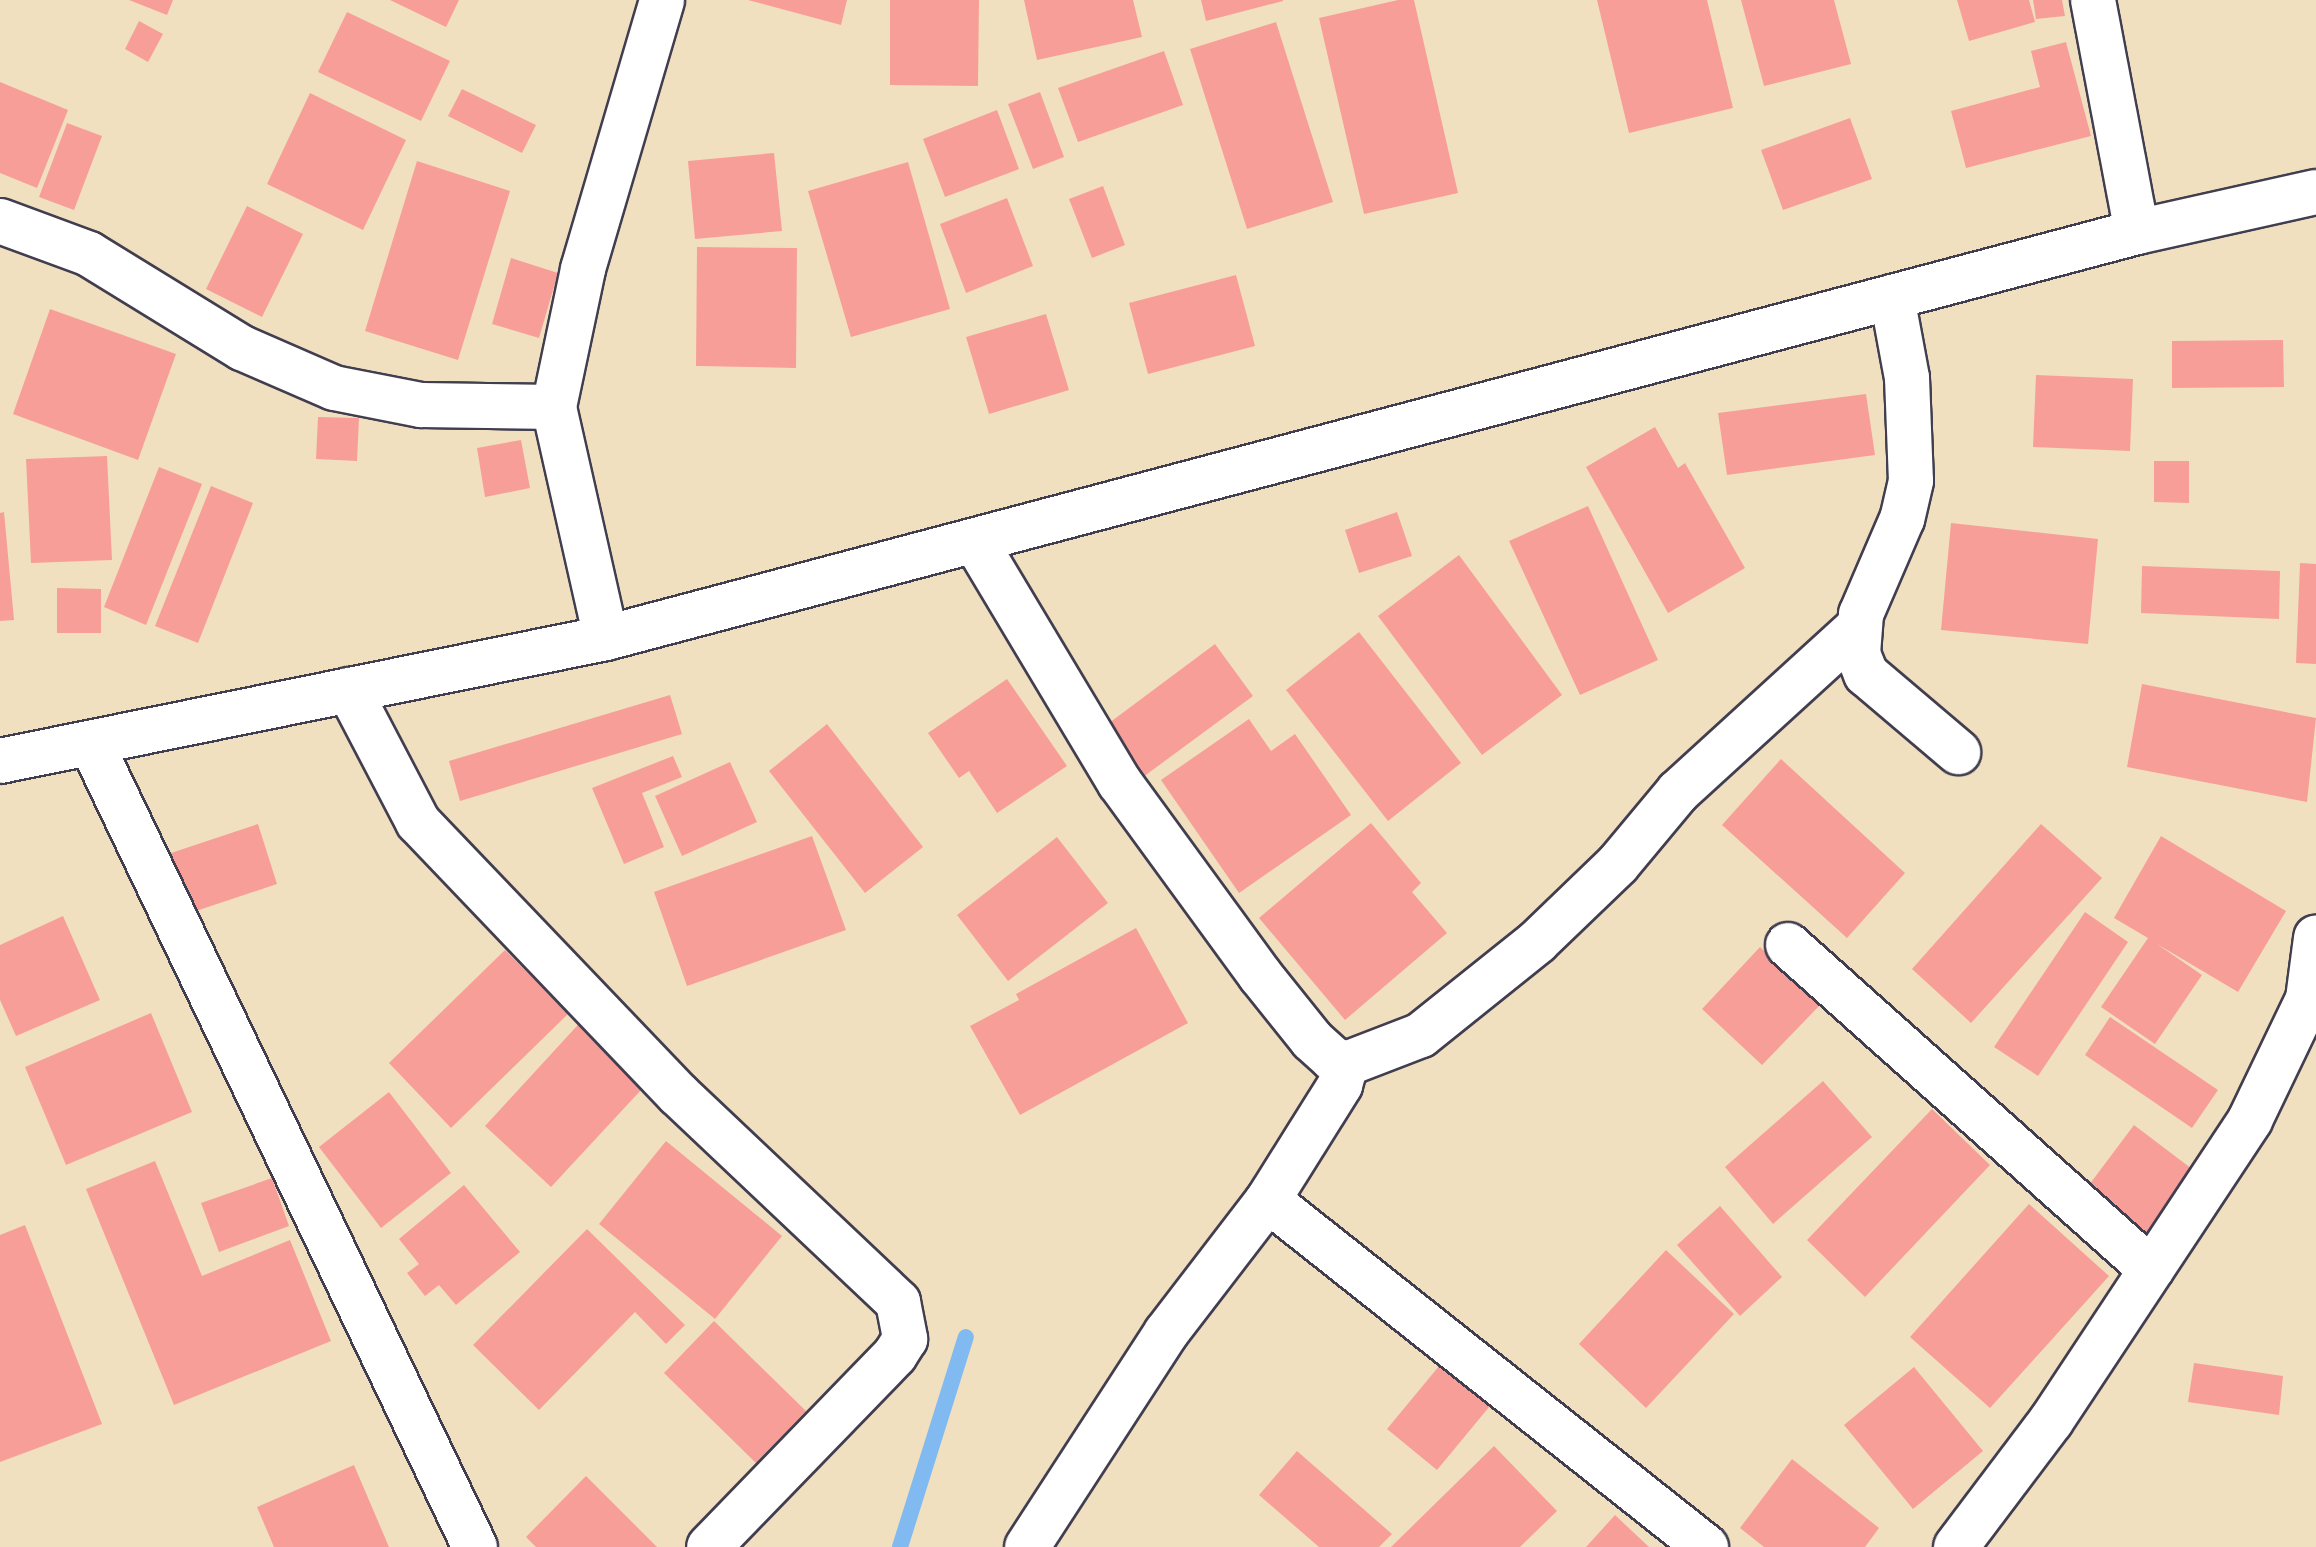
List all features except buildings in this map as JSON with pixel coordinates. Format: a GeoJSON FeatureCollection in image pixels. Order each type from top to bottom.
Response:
{"type":"FeatureCollection","features":[{"type":"Feature","properties":{"kind":"street"},"geometry":{"type":"LineString","coordinates":[[606,638],[554,407],[583,269],[662,0]]}},
{"type":"Feature","properties":{"kind":"street"},"geometry":{"type":"LineString","coordinates":[[2093,0],[2137,232]]}},
{"type":"Feature","properties":{"kind":"street"},"geometry":{"type":"LineString","coordinates":[[0,761],[606,638],[2137,232],[2316,192]]}},
{"type":"Feature","properties":{"kind":"street"},"geometry":{"type":"LineString","coordinates":[[0,221],[89,254],[242,348],[334,388],[421,405],[554,407]]}},
{"type":"Feature","properties":{"kind":"street"},"geometry":{"type":"LineString","coordinates":[[1892,297],[1907,378],[1911,481],[1902,519],[1860,626],[1858,654],[1866,674],[1958,752]]}},
{"type":"Feature","properties":{"kind":"street"},"geometry":{"type":"LineString","coordinates":[[975,541],[1120,783],[1260,975],[1312,1040],[1333,1059],[1346,1064],[1421,1035],[1537,942],[1618,864],[1678,792],[1860,626]]}},
{"type":"Feature","properties":{"kind":"street"},"geometry":{"type":"LineString","coordinates":[[349,690],[418,822],[678,1094],[898,1302],[905,1339],[895,1355],[709,1547]]}},
{"type":"Feature","properties":{"kind":"street"},"geometry":{"type":"LineString","coordinates":[[91,743],[475,1547]]}},
{"type":"Feature","properties":{"kind":"street"},"geometry":{"type":"LineString","coordinates":[[1956,1547],[2051,1421],[2250,1120],[2308,999],[2316,938]]}},
{"type":"Feature","properties":{"kind":"street"},"geometry":{"type":"LineString","coordinates":[[1788,945],[2151,1270]]}},
{"type":"Feature","properties":{"kind":"street"},"geometry":{"type":"LineString","coordinates":[[1027,1547],[1166,1333],[1268,1200],[1340,1085],[1346,1064]]}},
{"type":"Feature","properties":{"kind":"street"},"geometry":{"type":"LineString","coordinates":[[1268,1200],[1706,1547]]}},
{"type":"Feature","properties":{"kind":"waterway"},"geometry":{"type":"LineString","coordinates":[[900,1547],[966,1337]]}}]}
